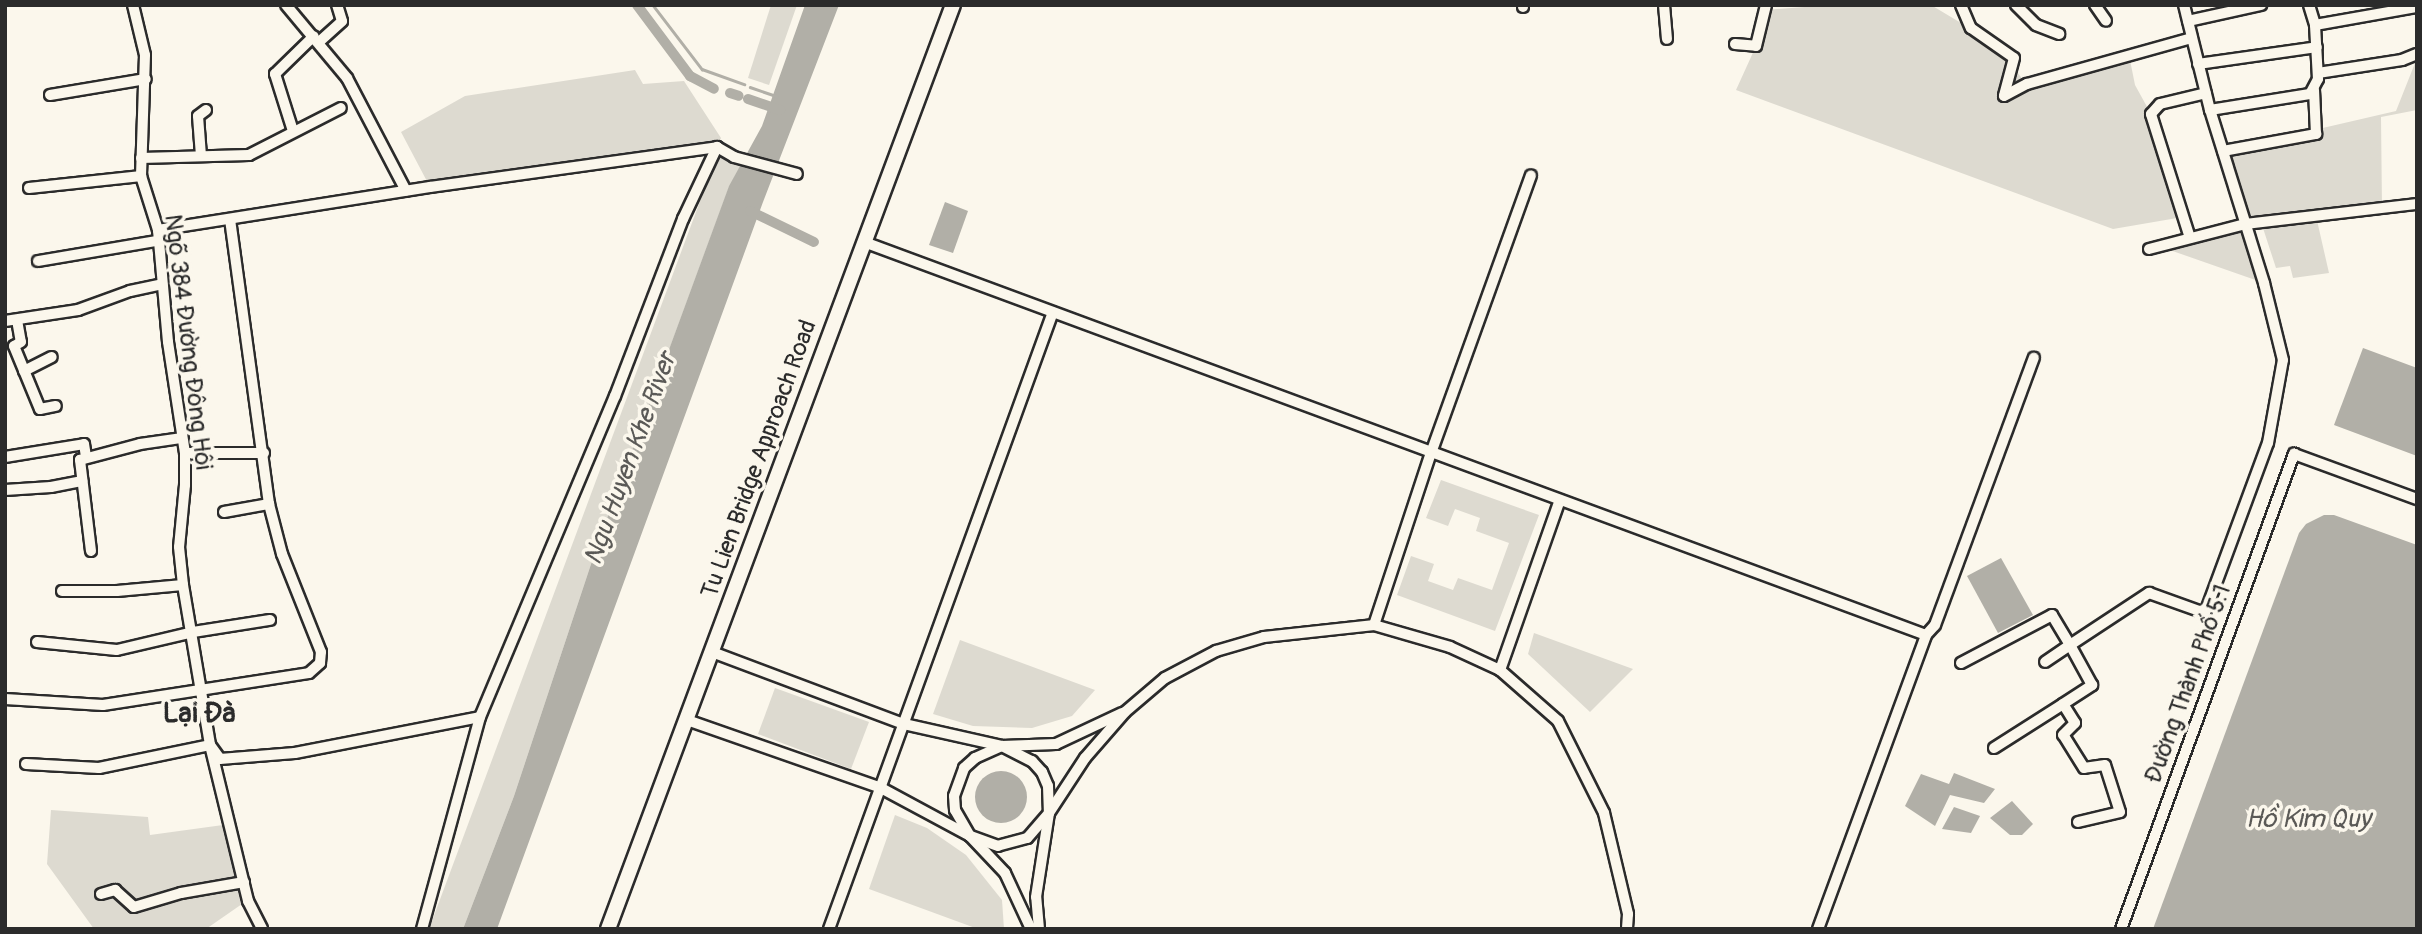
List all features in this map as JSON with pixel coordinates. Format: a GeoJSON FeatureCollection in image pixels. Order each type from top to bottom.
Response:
{"type":"FeatureCollection","features":[{"type":"Feature","properties":{"kind":"main road","name":"Tu Lien Bridge Approach Road"},"geometry":{"type":"LineString","coordinates":[[608,929],[953,5]]}},
{"type":"Feature","properties":{"kind":"street","name":"Ngõ 384 Đường Đông Hội"},"geometry":{"type":"LineString","coordinates":[[133,5],[145,55],[141,176],[157,235],[185,453],[186,485],[179,547],[183,585],[203,687],[210,746],[244,881],[262,929]]}},
{"type":"Feature","properties":{"kind":"street"},"geometry":{"type":"LineString","coordinates":[[286,5],[347,78],[405,191]]}},
{"type":"Feature","properties":{"kind":"street"},"geometry":{"type":"LineString","coordinates":[[293,131],[275,74],[342,21],[337,5]]}},
{"type":"Feature","properties":{"kind":"street"},"geometry":{"type":"LineString","coordinates":[[1664,5],[1667,39]]}},
{"type":"Feature","properties":{"kind":"street"},"geometry":{"type":"LineString","coordinates":[[1735,44],[1756,47],[1766,5]]}},
{"type":"Feature","properties":{"kind":"street"},"geometry":{"type":"LineString","coordinates":[[1961,5],[1972,28],[2011,53],[2014,68],[2027,85]]}},
{"type":"Feature","properties":{"kind":"street"},"geometry":{"type":"LineString","coordinates":[[2016,5],[2036,24],[2059,34]]}},
{"type":"Feature","properties":{"kind":"street"},"geometry":{"type":"LineString","coordinates":[[2095,5],[2106,21]]}},
{"type":"Feature","properties":{"kind":"street"},"geometry":{"type":"LineString","coordinates":[[2045,662],[2149,593],[2205,613],[2269,443],[2283,360],[2246,224],[2210,110],[2184,5]]}},
{"type":"Feature","properties":{"kind":"street"},"geometry":{"type":"LineString","coordinates":[[2188,21],[2260,5]]}},
{"type":"Feature","properties":{"kind":"street"},"geometry":{"type":"LineString","coordinates":[[2223,150],[2316,134],[2314,90],[2318,73],[2317,47],[2315,25],[2309,5]]}},
{"type":"Feature","properties":{"kind":"street"},"geometry":{"type":"LineString","coordinates":[[2315,25],[2396,8],[2417,7]]}},
{"type":"Feature","properties":{"kind":"street"},"geometry":{"type":"LineString","coordinates":[[2014,68],[2004,96],[2027,85],[2192,38]]}},
{"type":"Feature","properties":{"kind":"street"},"geometry":{"type":"LineString","coordinates":[[2198,64],[2317,47]]}},
{"type":"Feature","properties":{"kind":"street"},"geometry":{"type":"LineString","coordinates":[[2318,73],[2402,60],[2417,54]]}},
{"type":"Feature","properties":{"kind":"street"},"geometry":{"type":"LineString","coordinates":[[50,95],[146,79]]}},
{"type":"Feature","properties":{"kind":"street"},"geometry":{"type":"LineString","coordinates":[[2210,110],[2305,96],[2314,90]]}},
{"type":"Feature","properties":{"kind":"street"},"geometry":{"type":"LineString","coordinates":[[2190,238],[2151,114],[2160,104],[2206,93]]}},
{"type":"Feature","properties":{"kind":"street"},"geometry":{"type":"LineString","coordinates":[[141,158],[249,155],[341,108]]}},
{"type":"Feature","properties":{"kind":"street"},"geometry":{"type":"LineString","coordinates":[[201,156],[198,116],[206,110]]}},
{"type":"Feature","properties":{"kind":"street"},"geometry":{"type":"LineString","coordinates":[[422,929],[480,717],[615,396],[684,219],[717,147]]}},
{"type":"Feature","properties":{"kind":"street"},"geometry":{"type":"LineString","coordinates":[[38,261],[230,221],[405,191],[717,147],[734,157],[797,174]]}},
{"type":"Feature","properties":{"kind":"street"},"geometry":{"type":"LineString","coordinates":[[1374,625],[1431,453],[1531,175]]}},
{"type":"Feature","properties":{"kind":"street"},"geometry":{"type":"LineString","coordinates":[[29,188],[141,176]]}},
{"type":"Feature","properties":{"kind":"street"},"geometry":{"type":"LineString","coordinates":[[2149,249],[2246,224],[2417,204]]}},
{"type":"Feature","properties":{"kind":"street"},"geometry":{"type":"LineString","coordinates":[[5,699],[103,705],[203,687],[309,673],[320,663],[321,652],[282,554],[269,504],[230,221]]}},
{"type":"Feature","properties":{"kind":"street"},"geometry":{"type":"LineString","coordinates":[[864,242],[1926,635]]}},
{"type":"Feature","properties":{"kind":"street"},"geometry":{"type":"LineString","coordinates":[[5,321],[78,310],[130,291],[162,284]]}},
{"type":"Feature","properties":{"kind":"street"},"geometry":{"type":"LineString","coordinates":[[830,929],[1053,312]]}},
{"type":"Feature","properties":{"kind":"street"},"geometry":{"type":"LineString","coordinates":[[17,320],[21,342],[14,346],[40,410],[56,406]]}},
{"type":"Feature","properties":{"kind":"street"},"geometry":{"type":"LineString","coordinates":[[24,370],[52,357]]}},
{"type":"Feature","properties":{"kind":"street"},"geometry":{"type":"LineString","coordinates":[[1818,929],[1926,635],[1936,625],[2034,358]]}},
{"type":"Feature","properties":{"kind":"street"},"geometry":{"type":"LineString","coordinates":[[91,551],[80,460],[86,456],[181,438]]}},
{"type":"Feature","properties":{"kind":"street"},"geometry":{"type":"LineString","coordinates":[[5,457],[84,444],[86,456]]}},
{"type":"Feature","properties":{"kind":"street"},"geometry":{"type":"LineString","coordinates":[[185,453],[264,453]]}},
{"type":"Feature","properties":{"kind":"street","name":"Đường Thành Phố 5.1"},"geometry":{"type":"LineString","coordinates":[[2121,929],[2294,454],[2417,499]]}},
{"type":"Feature","properties":{"kind":"street"},"geometry":{"type":"LineString","coordinates":[[5,490],[51,487],[82,481]]}},
{"type":"Feature","properties":{"kind":"street"},"geometry":{"type":"LineString","coordinates":[[1500,670],[1560,500]]}},
{"type":"Feature","properties":{"kind":"street"},"geometry":{"type":"LineString","coordinates":[[224,512],[269,504]]}},
{"type":"Feature","properties":{"kind":"street"},"geometry":{"type":"LineString","coordinates":[[62,591],[117,591],[183,585]]}},
{"type":"Feature","properties":{"kind":"street"},"geometry":{"type":"LineString","coordinates":[[1961,663],[2052,615],[2092,685],[1994,748]]}},
{"type":"Feature","properties":{"kind":"street"},"geometry":{"type":"LineString","coordinates":[[37,642],[117,650],[193,632],[270,620]]}},
{"type":"Feature","properties":{"kind":"street"},"geometry":{"type":"LineString","coordinates":[[688,720],[881,788],[970,836],[998,846],[1013,844],[1038,829],[1085,758],[1125,712],[1166,678],[1216,652],[1264,637],[1374,625],[1450,647],[1500,670],[1558,721],[1583,766],[1604,813],[1628,914],[1627,929]]}},
{"type":"Feature","properties":{"kind":"street"},"geometry":{"type":"LineString","coordinates":[[712,652],[904,724],[1002,746],[1032,761],[1042,772],[1048,786],[1049,813],[1036,897],[1039,929]]}},
{"type":"Feature","properties":{"kind":"street"},"geometry":{"type":"LineString","coordinates":[[2063,704],[2075,723],[2063,735],[2084,768],[2105,765],[2120,812],[2078,822]]}},
{"type":"Feature","properties":{"kind":"street"},"geometry":{"type":"LineString","coordinates":[[1031,929],[1005,873],[970,836],[955,810],[957,781],[975,758],[1002,746],[1056,744],[1125,712]]}},
{"type":"Feature","properties":{"kind":"street"},"geometry":{"type":"LineString","coordinates":[[26,764],[99,768],[210,746],[220,759],[295,753],[480,717]]}},
{"type":"Feature","properties":{"kind":"street"},"geometry":{"type":"LineString","coordinates":[[101,894],[115,890],[134,907],[181,893],[244,881]]}},
{"type":"Feature","properties":{"kind":"shaded area"},"geometry":{"type":"Polygon","coordinates":[[[771,5],[797,5],[769,85],[748,78],[771,5]]]}},
{"type":"Feature","properties":{"kind":"shaded area"},"geometry":{"type":"Polygon","coordinates":[[[1831,5],[1931,5],[2011,53],[2014,68],[2027,85],[2129,55],[2135,85],[2151,114],[2183,217],[2113,229],[1736,90],[1756,46],[1765,10],[1831,5]]]}},
{"type":"Feature","properties":{"kind":"shaded area"},"geometry":{"type":"Polygon","coordinates":[[[2417,58],[2417,110],[2381,117],[2382,208],[2316,216],[2329,273],[2293,278],[2290,266],[2276,268],[2261,222],[2246,224],[2264,283],[2164,248],[2245,224],[2223,151],[2396,111],[2417,58]]]}},
{"type":"Feature","properties":{"kind":"shaded area"},"geometry":{"type":"Polygon","coordinates":[[[635,70],[643,84],[684,81],[721,138],[717,147],[430,187],[401,132],[465,96],[635,70]]]}},
{"type":"Feature","properties":{"kind":"shaded area"},"geometry":{"type":"Polygon","coordinates":[[[718,153],[741,165],[729,187],[598,543],[514,796],[463,929],[429,929],[718,153]]]}},
{"type":"Feature","properties":{"kind":"shaded area"},"geometry":{"type":"Polygon","coordinates":[[[1441,480],[1539,515],[1495,631],[1397,595],[1411,556],[1434,564],[1428,581],[1453,590],[1458,578],[1492,590],[1509,543],[1476,531],[1480,518],[1455,509],[1448,526],[1426,518],[1441,480]]]}},
{"type":"Feature","properties":{"kind":"shaded area"},"geometry":{"type":"Polygon","coordinates":[[[1534,633],[1633,669],[1590,712],[1528,654],[1534,633]]]}},
{"type":"Feature","properties":{"kind":"shaded area"},"geometry":{"type":"Polygon","coordinates":[[[960,640],[1095,690],[1072,716],[1032,728],[973,726],[933,714],[960,640]]]}},
{"type":"Feature","properties":{"kind":"shaded area"},"geometry":{"type":"Polygon","coordinates":[[[775,688],[869,722],[851,769],[758,734],[775,688]]]}},
{"type":"Feature","properties":{"kind":"shaded area"},"geometry":{"type":"Polygon","coordinates":[[[51,810],[148,817],[150,835],[223,825],[242,904],[206,929],[94,929],[47,864],[51,810]]]}},
{"type":"Feature","properties":{"kind":"shaded area"},"geometry":{"type":"Polygon","coordinates":[[[895,815],[927,828],[966,855],[1002,900],[1004,929],[978,929],[869,889],[895,815]]]}},
{"type":"Feature","properties":{"kind":"water","name":"Ngu Huyen Khe River"},"geometry":{"type":"Polygon","coordinates":[[[805,5],[839,5],[763,202],[497,929],[463,929],[514,796],[598,543],[729,186],[762,126],[805,5]]]}},
{"type":"Feature","properties":{"kind":"water"},"geometry":{"type":"Polygon","coordinates":[[[945,202],[968,211],[953,253],[929,245],[945,202]]]}},
{"type":"Feature","properties":{"kind":"water"},"geometry":{"type":"Polygon","coordinates":[[[2363,348],[2417,368],[2417,456],[2334,425],[2363,348]]]}},
{"type":"Feature","properties":{"kind":"water","name":"Hồ Kim Quy"},"geometry":{"type":"Polygon","coordinates":[[[2324,515],[2334,515],[2417,545],[2417,929],[2153,929],[2299,533],[2306,524],[2324,515]]]}},
{"type":"Feature","properties":{"kind":"water"},"geometry":{"type":"Polygon","coordinates":[[[2001,558],[2033,615],[1998,633],[1967,576],[2001,558]]]}},
{"type":"Feature","properties":{"kind":"water"},"geometry":{"type":"Polygon","coordinates":[[[1001,771],[1020,778],[1027,797],[1020,816],[1001,823],[982,816],[975,797],[982,778],[1001,771]]]}},
{"type":"Feature","properties":{"kind":"water"},"geometry":{"type":"Polygon","coordinates":[[[1954,773],[1995,789],[1984,803],[1950,795],[1935,826],[1905,806],[1921,774],[1949,784],[1954,773]]]}},
{"type":"Feature","properties":{"kind":"water"},"geometry":{"type":"Polygon","coordinates":[[[2012,801],[2033,824],[2022,835],[2010,835],[1990,818],[2012,801]]]}},
{"type":"Feature","properties":{"kind":"water"},"geometry":{"type":"Polygon","coordinates":[[[1954,807],[1980,816],[1971,833],[1942,829],[1954,807]]]}},
{"type":"Feature","properties":{"kind":"waterway"},"geometry":{"type":"LineString","coordinates":[[637,5],[690,76],[714,89]]}},
{"type":"Feature","properties":{"kind":"waterway"},"geometry":{"type":"LineString","coordinates":[[653,5],[702,69],[744,84]]}},
{"type":"Feature","properties":{"kind":"waterway"},"geometry":{"type":"LineString","coordinates":[[750,87],[776,96]]}},
{"type":"Feature","properties":{"kind":"waterway"},"geometry":{"type":"LineString","coordinates":[[730,93],[739,96]]}},
{"type":"Feature","properties":{"kind":"waterway"},"geometry":{"type":"LineString","coordinates":[[748,99],[780,110]]}},
{"type":"Feature","properties":{"kind":"waterway"},"geometry":{"type":"LineString","coordinates":[[750,211],[814,242]]}},
{"type":"Feature","properties":{"kind":"district","name":"Lại Đà"},"geometry":{"type":"Point","coordinates":[199,714]}}]}
